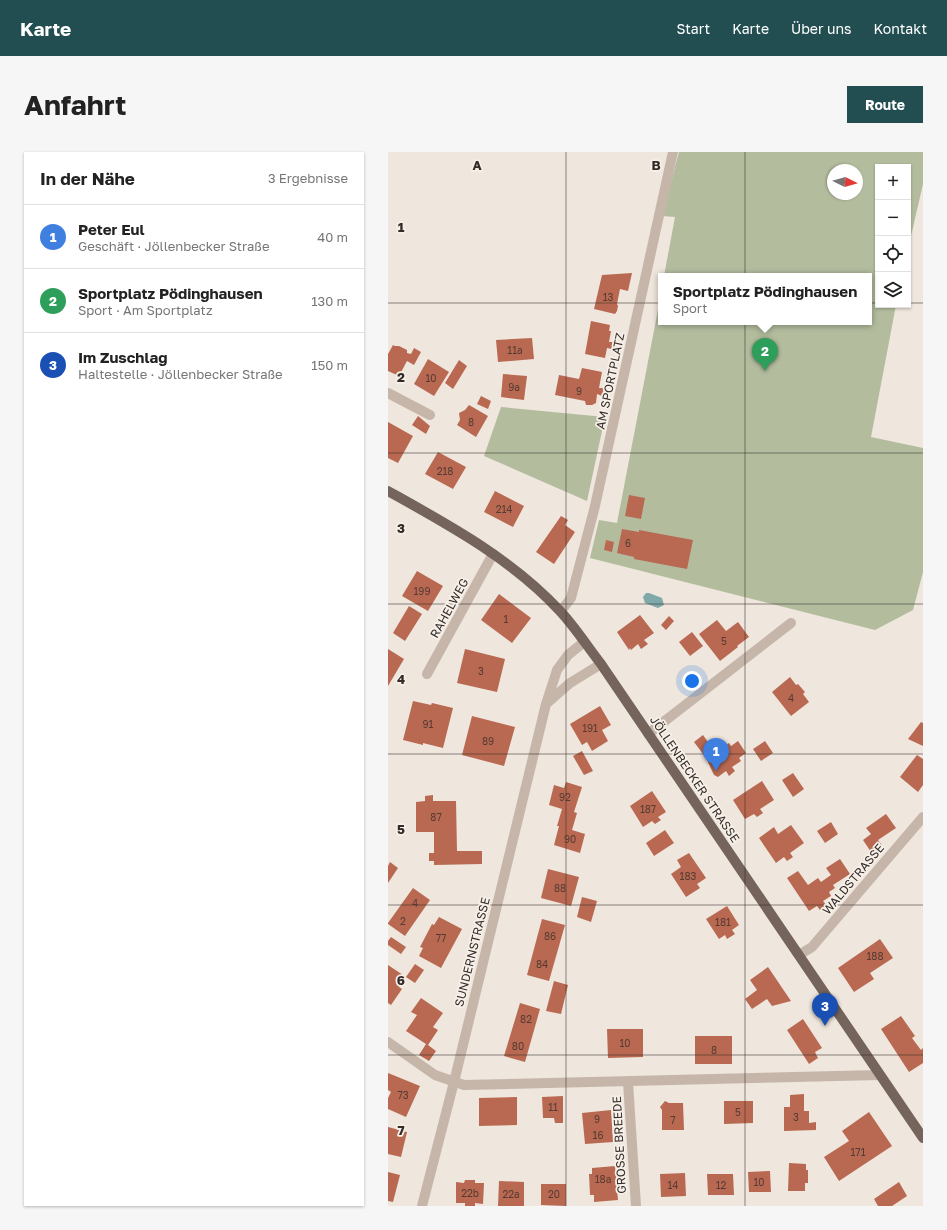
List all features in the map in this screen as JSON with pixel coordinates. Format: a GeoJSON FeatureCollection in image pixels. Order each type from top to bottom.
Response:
{"type":"FeatureCollection","features":[{"type":"Feature","properties":{"kind":"main road","name":"JÖLLENBECKER STRASSE"},"geometry":{"type":"LineString","coordinates":[[388,490],[455,528],[493,554],[531,583],[561,611],[601,664],[923,1138]]}},
{"type":"Feature","properties":{"kind":"street","name":"AM SPORTPLATZ"},"geometry":{"type":"LineString","coordinates":[[561,611],[571,598],[593,513],[673,152]]}},
{"type":"Feature","properties":{"kind":"street"},"geometry":{"type":"LineString","coordinates":[[388,393],[430,415]]}},
{"type":"Feature","properties":{"kind":"street","name":"RAHELWEG"},"geometry":{"type":"LineString","coordinates":[[427,674],[493,554]]}},
{"type":"Feature","properties":{"kind":"street"},"geometry":{"type":"LineString","coordinates":[[648,734],[791,623]]}},
{"type":"Feature","properties":{"kind":"street","name":"SUNDERNSTRASSE"},"geometry":{"type":"LineString","coordinates":[[422,1206],[454,1082],[546,704],[557,670],[568,655],[584,642]]}},
{"type":"Feature","properties":{"kind":"street"},"geometry":{"type":"LineString","coordinates":[[546,704],[570,683],[601,664]]}},
{"type":"Feature","properties":{"kind":"street","name":"WALDSTRASSE"},"geometry":{"type":"LineString","coordinates":[[799,955],[812,947],[923,817]]}},
{"type":"Feature","properties":{"kind":"street"},"geometry":{"type":"LineString","coordinates":[[388,1042],[435,1075],[464,1085],[880,1075]]}},
{"type":"Feature","properties":{"kind":"street","name":"GROSSE BREEDE"},"geometry":{"type":"LineString","coordinates":[[628,1082],[636,1206]]}},
{"type":"Feature","properties":{"kind":"green space"},"geometry":{"type":"Polygon","coordinates":[[[679,152],[923,152],[923,184],[911,236],[911,164],[875,164],[875,308],[895,308],[871,437],[923,448],[923,572],[913,610],[875,630],[590,558],[599,520],[617,523],[658,310],[658,325],[872,325],[872,273],[665,273],[675,217],[662,216],[679,152]]]}},
{"type":"Feature","properties":{"kind":"green space"},"geometry":{"type":"Polygon","coordinates":[[[501,407],[605,417],[587,501],[484,456],[501,407]]]}},
{"type":"Feature","properties":{"kind":"water"},"geometry":{"type":"Polygon","coordinates":[[[646,593],[662,598],[664,605],[658,608],[645,603],[643,597],[646,593]]]}},
{"type":"Feature","properties":{"kind":"building"},"geometry":{"type":"Polygon","coordinates":[[[632,273],[628,291],[620,289],[617,311],[615,314],[594,309],[602,275],[632,273]]]}},
{"type":"Feature","properties":{"kind":"building"},"geometry":{"type":"Polygon","coordinates":[[[591,321],[610,325],[609,331],[611,331],[609,342],[613,342],[612,349],[607,348],[605,358],[585,354],[591,321]]]}},
{"type":"Feature","properties":{"kind":"building"},"geometry":{"type":"Polygon","coordinates":[[[532,338],[534,359],[498,362],[496,340],[532,338]]]}},
{"type":"Feature","properties":{"kind":"building"},"geometry":{"type":"Polygon","coordinates":[[[393,345],[407,350],[407,353],[411,354],[414,348],[421,352],[414,365],[407,361],[399,376],[388,371],[388,354],[393,345]]]}},
{"type":"Feature","properties":{"kind":"building"},"geometry":{"type":"Polygon","coordinates":[[[428,359],[449,372],[434,396],[414,384],[428,359]]]}},
{"type":"Feature","properties":{"kind":"building"},"geometry":{"type":"Polygon","coordinates":[[[459,360],[467,366],[453,389],[445,383],[459,360]]]}},
{"type":"Feature","properties":{"kind":"building"},"geometry":{"type":"Polygon","coordinates":[[[582,368],[602,372],[599,388],[604,388],[602,396],[597,394],[596,403],[592,405],[586,405],[585,401],[555,395],[559,375],[579,379],[582,368]]]}},
{"type":"Feature","properties":{"kind":"building"},"geometry":{"type":"Polygon","coordinates":[[[503,374],[527,376],[524,400],[501,397],[503,374]]]}},
{"type":"Feature","properties":{"kind":"building"},"geometry":{"type":"Polygon","coordinates":[[[481,396],[491,401],[488,409],[477,404],[481,396]]]}},
{"type":"Feature","properties":{"kind":"building"},"geometry":{"type":"Polygon","coordinates":[[[469,405],[488,416],[476,437],[457,425],[460,420],[459,413],[465,410],[469,405]]]}},
{"type":"Feature","properties":{"kind":"building"},"geometry":{"type":"Polygon","coordinates":[[[418,416],[430,426],[426,434],[412,425],[418,416]]]}},
{"type":"Feature","properties":{"kind":"building"},"geometry":{"type":"Polygon","coordinates":[[[388,422],[413,436],[398,463],[388,458],[388,422]]]}},
{"type":"Feature","properties":{"kind":"building"},"geometry":{"type":"Polygon","coordinates":[[[438,452],[466,467],[453,489],[425,474],[438,452]]]}},
{"type":"Feature","properties":{"kind":"building"},"geometry":{"type":"Polygon","coordinates":[[[495,491],[524,506],[513,527],[484,512],[495,491]]]}},
{"type":"Feature","properties":{"kind":"building"},"geometry":{"type":"Polygon","coordinates":[[[629,495],[645,498],[641,519],[625,516],[629,495]]]}},
{"type":"Feature","properties":{"kind":"building"},"geometry":{"type":"Polygon","coordinates":[[[561,516],[568,520],[565,525],[575,532],[554,564],[536,552],[561,516]]]}},
{"type":"Feature","properties":{"kind":"building"},"geometry":{"type":"Polygon","coordinates":[[[622,529],[639,532],[639,530],[693,540],[687,569],[634,559],[634,557],[617,553],[622,529]]]}},
{"type":"Feature","properties":{"kind":"building"},"geometry":{"type":"Polygon","coordinates":[[[606,540],[614,542],[612,552],[604,550],[606,540]]]}},
{"type":"Feature","properties":{"kind":"building"},"geometry":{"type":"Polygon","coordinates":[[[417,571],[443,586],[428,611],[402,596],[417,571]]]}},
{"type":"Feature","properties":{"kind":"building"},"geometry":{"type":"Polygon","coordinates":[[[499,594],[531,618],[512,643],[481,620],[499,594]]]}},
{"type":"Feature","properties":{"kind":"building"},"geometry":{"type":"Polygon","coordinates":[[[409,606],[422,614],[405,641],[393,633],[409,606]]]}},
{"type":"Feature","properties":{"kind":"building"},"geometry":{"type":"Polygon","coordinates":[[[640,615],[654,633],[644,640],[648,644],[641,649],[638,644],[629,650],[617,632],[640,615]]]}},
{"type":"Feature","properties":{"kind":"building"},"geometry":{"type":"Polygon","coordinates":[[[669,616],[674,621],[666,630],[661,625],[669,616]]]}},
{"type":"Feature","properties":{"kind":"building"},"geometry":{"type":"Polygon","coordinates":[[[717,620],[726,631],[738,622],[749,637],[720,661],[699,634],[717,620]]]}},
{"type":"Feature","properties":{"kind":"building"},"geometry":{"type":"Polygon","coordinates":[[[692,632],[703,646],[690,656],[679,642],[692,632]]]}},
{"type":"Feature","properties":{"kind":"building"},"geometry":{"type":"Polygon","coordinates":[[[388,649],[404,659],[388,686],[388,649]]]}},
{"type":"Feature","properties":{"kind":"building"},"geometry":{"type":"Polygon","coordinates":[[[465,649],[505,659],[497,692],[457,683],[465,649]]]}},
{"type":"Feature","properties":{"kind":"building"},"geometry":{"type":"Polygon","coordinates":[[[790,677],[796,685],[798,684],[805,692],[803,694],[809,702],[791,716],[772,692],[790,677]]]}},
{"type":"Feature","properties":{"kind":"building"},"geometry":{"type":"Polygon","coordinates":[[[413,701],[431,705],[432,703],[453,708],[443,748],[403,740],[413,701]]]}},
{"type":"Feature","properties":{"kind":"building"},"geometry":{"type":"Polygon","coordinates":[[[600,706],[611,725],[602,730],[608,741],[592,751],[587,742],[582,745],[570,724],[600,706]]]}},
{"type":"Feature","properties":{"kind":"building"},"geometry":{"type":"Polygon","coordinates":[[[472,716],[515,727],[504,766],[462,755],[472,716]]]}},
{"type":"Feature","properties":{"kind":"building"},"geometry":{"type":"Polygon","coordinates":[[[921,722],[923,723],[923,746],[908,739],[921,722]]]}},
{"type":"Feature","properties":{"kind":"building"},"geometry":{"type":"Polygon","coordinates":[[[703,735],[715,752],[729,743],[731,746],[738,741],[746,753],[739,758],[741,761],[732,767],[735,771],[729,776],[726,771],[718,777],[714,775],[706,758],[694,742],[703,735]]]}},
{"type":"Feature","properties":{"kind":"building"},"geometry":{"type":"Polygon","coordinates":[[[765,741],[773,753],[761,761],[753,749],[765,741]]]}},
{"type":"Feature","properties":{"kind":"building"},"geometry":{"type":"Polygon","coordinates":[[[582,751],[593,771],[584,775],[573,756],[582,751]]]}},
{"type":"Feature","properties":{"kind":"building"},"geometry":{"type":"Polygon","coordinates":[[[917,755],[923,759],[923,785],[918,792],[900,777],[917,755]]]}},
{"type":"Feature","properties":{"kind":"building"},"geometry":{"type":"Polygon","coordinates":[[[793,773],[804,789],[793,797],[782,780],[793,773]]]}},
{"type":"Feature","properties":{"kind":"building"},"geometry":{"type":"Polygon","coordinates":[[[762,781],[774,800],[760,809],[763,813],[757,817],[754,814],[745,819],[733,800],[762,781]]]}},
{"type":"Feature","properties":{"kind":"building"},"geometry":{"type":"Polygon","coordinates":[[[566,782],[582,787],[574,812],[577,813],[572,830],[585,834],[580,853],[554,845],[562,809],[549,805],[554,785],[564,788],[566,782]]]}},
{"type":"Feature","properties":{"kind":"building"},"geometry":{"type":"Polygon","coordinates":[[[652,791],[666,812],[658,817],[661,820],[655,824],[652,821],[643,827],[630,806],[652,791]]]}},
{"type":"Feature","properties":{"kind":"building"},"geometry":{"type":"Polygon","coordinates":[[[433,795],[433,801],[456,801],[457,851],[482,851],[482,864],[434,865],[434,861],[429,861],[429,853],[434,853],[434,832],[416,832],[416,802],[425,801],[425,796],[433,795]]]}},
{"type":"Feature","properties":{"kind":"building"},"geometry":{"type":"Polygon","coordinates":[[[886,814],[896,828],[878,840],[882,845],[871,852],[863,840],[871,834],[866,828],[886,814]]]}},
{"type":"Feature","properties":{"kind":"building"},"geometry":{"type":"Polygon","coordinates":[[[831,822],[838,834],[825,843],[817,831],[831,822]]]}},
{"type":"Feature","properties":{"kind":"building"},"geometry":{"type":"Polygon","coordinates":[[[791,825],[804,843],[790,853],[793,857],[787,861],[784,857],[776,863],[759,838],[774,827],[778,834],[791,825]]]}},
{"type":"Feature","properties":{"kind":"building"},"geometry":{"type":"Polygon","coordinates":[[[665,830],[674,843],[654,856],[646,843],[665,830]]]}},
{"type":"Feature","properties":{"kind":"building"},"geometry":{"type":"Polygon","coordinates":[[[689,853],[706,878],[697,884],[700,888],[686,897],[671,874],[681,867],[677,860],[689,853]]]}},
{"type":"Feature","properties":{"kind":"building"},"geometry":{"type":"Polygon","coordinates":[[[840,859],[850,874],[833,885],[835,888],[829,892],[831,896],[823,901],[827,906],[820,910],[817,906],[809,911],[787,878],[798,871],[808,885],[818,878],[821,882],[831,875],[826,868],[840,859]]]}},
{"type":"Feature","properties":{"kind":"building"},"geometry":{"type":"Polygon","coordinates":[[[390,862],[398,868],[388,883],[388,866],[390,862]]]}},
{"type":"Feature","properties":{"kind":"building"},"geometry":{"type":"Polygon","coordinates":[[[548,869],[579,877],[571,906],[541,898],[548,869]]]}},
{"type":"Feature","properties":{"kind":"building"},"geometry":{"type":"Polygon","coordinates":[[[413,888],[430,900],[405,936],[388,923],[413,888]]]}},
{"type":"Feature","properties":{"kind":"building"},"geometry":{"type":"Polygon","coordinates":[[[582,897],[597,901],[591,922],[577,917],[582,897]]]}},
{"type":"Feature","properties":{"kind":"building"},"geometry":{"type":"Polygon","coordinates":[[[727,906],[739,925],[732,930],[735,934],[727,939],[725,935],[719,939],[706,919],[727,906]]]}},
{"type":"Feature","properties":{"kind":"building"},"geometry":{"type":"Polygon","coordinates":[[[439,917],[462,929],[441,968],[419,956],[423,948],[420,947],[432,924],[434,925],[439,917]]]}},
{"type":"Feature","properties":{"kind":"building"},"geometry":{"type":"Polygon","coordinates":[[[542,919],[565,925],[549,981],[527,975],[542,919]]]}},
{"type":"Feature","properties":{"kind":"building"},"geometry":{"type":"Polygon","coordinates":[[[391,937],[406,947],[401,954],[388,945],[388,941],[391,937]]]}},
{"type":"Feature","properties":{"kind":"building"},"geometry":{"type":"Polygon","coordinates":[[[880,939],[893,958],[870,973],[874,979],[854,992],[838,968],[880,939]]]}},
{"type":"Feature","properties":{"kind":"building"},"geometry":{"type":"Polygon","coordinates":[[[415,964],[424,970],[415,983],[406,977],[415,964]]]}},
{"type":"Feature","properties":{"kind":"building"},"geometry":{"type":"Polygon","coordinates":[[[388,965],[406,977],[399,987],[402,989],[391,1005],[388,1003],[388,965]]]}},
{"type":"Feature","properties":{"kind":"building"},"geometry":{"type":"Polygon","coordinates":[[[768,967],[791,1001],[772,1006],[767,999],[752,1009],[745,999],[757,990],[750,980],[768,967]]]}},
{"type":"Feature","properties":{"kind":"building"},"geometry":{"type":"Polygon","coordinates":[[[554,981],[568,985],[561,1014],[546,1011],[554,981]]]}},
{"type":"Feature","properties":{"kind":"building"},"geometry":{"type":"Polygon","coordinates":[[[421,998],[443,1013],[433,1027],[438,1030],[428,1045],[436,1051],[429,1061],[419,1055],[426,1044],[406,1031],[417,1015],[411,1012],[421,998]]]}},
{"type":"Feature","properties":{"kind":"building"},"geometry":{"type":"Polygon","coordinates":[[[520,1003],[540,1009],[525,1062],[504,1056],[520,1003]]]}},
{"type":"Feature","properties":{"kind":"building"},"geometry":{"type":"Polygon","coordinates":[[[901,1016],[915,1036],[912,1038],[921,1050],[923,1048],[923,1063],[909,1072],[881,1029],[901,1016]]]}},
{"type":"Feature","properties":{"kind":"building"},"geometry":{"type":"Polygon","coordinates":[[[803,1019],[822,1048],[815,1052],[818,1058],[809,1064],[787,1030],[803,1019]]]}},
{"type":"Feature","properties":{"kind":"building"},"geometry":{"type":"Polygon","coordinates":[[[607,1029],[643,1029],[643,1057],[608,1058],[607,1029]]]}},
{"type":"Feature","properties":{"kind":"building"},"geometry":{"type":"Polygon","coordinates":[[[695,1036],[732,1036],[732,1064],[695,1064],[695,1036]]]}},
{"type":"Feature","properties":{"kind":"building"},"geometry":{"type":"Polygon","coordinates":[[[388,1073],[420,1086],[406,1117],[388,1109],[388,1098],[391,1092],[388,1090],[388,1073]]]}},
{"type":"Feature","properties":{"kind":"building"},"geometry":{"type":"Polygon","coordinates":[[[804,1094],[804,1111],[809,1111],[809,1123],[816,1122],[816,1130],[784,1131],[784,1107],[790,1107],[790,1095],[804,1094]]]}},
{"type":"Feature","properties":{"kind":"building"},"geometry":{"type":"Polygon","coordinates":[[[563,1096],[563,1123],[555,1123],[554,1118],[543,1118],[542,1097],[563,1096]]]}},
{"type":"Feature","properties":{"kind":"building"},"geometry":{"type":"Polygon","coordinates":[[[517,1097],[517,1125],[479,1126],[479,1098],[517,1097]]]}},
{"type":"Feature","properties":{"kind":"building"},"geometry":{"type":"Polygon","coordinates":[[[665,1101],[669,1103],[683,1103],[684,1130],[662,1130],[662,1110],[660,1107],[665,1101]]]}},
{"type":"Feature","properties":{"kind":"building"},"geometry":{"type":"Polygon","coordinates":[[[724,1101],[753,1101],[753,1123],[724,1124],[724,1101]]]}},
{"type":"Feature","properties":{"kind":"building"},"geometry":{"type":"Polygon","coordinates":[[[611,1110],[613,1142],[585,1144],[582,1113],[611,1110]]]}},
{"type":"Feature","properties":{"kind":"building"},"geometry":{"type":"Polygon","coordinates":[[[869,1112],[892,1146],[839,1181],[824,1157],[849,1141],[842,1131],[869,1112]]]}},
{"type":"Feature","properties":{"kind":"building"},"geometry":{"type":"Polygon","coordinates":[[[388,1127],[407,1132],[401,1157],[388,1154],[388,1127]]]}},
{"type":"Feature","properties":{"kind":"building"},"geometry":{"type":"Polygon","coordinates":[[[789,1163],[806,1164],[806,1170],[808,1170],[808,1183],[805,1183],[805,1191],[788,1191],[789,1163]]]}},
{"type":"Feature","properties":{"kind":"building"},"geometry":{"type":"Polygon","coordinates":[[[615,1166],[618,1200],[594,1202],[594,1195],[590,1195],[589,1174],[592,1174],[592,1168],[615,1166]]]}},
{"type":"Feature","properties":{"kind":"building"},"geometry":{"type":"Polygon","coordinates":[[[770,1171],[771,1192],[749,1192],[748,1172],[770,1171]]]}},
{"type":"Feature","properties":{"kind":"building"},"geometry":{"type":"Polygon","coordinates":[[[388,1172],[400,1175],[393,1202],[388,1201],[388,1172]]]}},
{"type":"Feature","properties":{"kind":"building"},"geometry":{"type":"Polygon","coordinates":[[[685,1173],[686,1196],[661,1197],[660,1174],[685,1173]]]}},
{"type":"Feature","properties":{"kind":"building"},"geometry":{"type":"Polygon","coordinates":[[[707,1174],[733,1174],[734,1195],[708,1195],[707,1174]]]}},
{"type":"Feature","properties":{"kind":"building"},"geometry":{"type":"Polygon","coordinates":[[[465,1180],[475,1180],[475,1183],[484,1183],[483,1204],[475,1203],[475,1206],[465,1206],[465,1203],[456,1203],[456,1182],[464,1183],[465,1180]]]}},
{"type":"Feature","properties":{"kind":"building"},"geometry":{"type":"Polygon","coordinates":[[[499,1181],[524,1182],[524,1206],[498,1206],[499,1181]]]}},
{"type":"Feature","properties":{"kind":"building"},"geometry":{"type":"Polygon","coordinates":[[[899,1182],[907,1196],[892,1206],[878,1206],[874,1199],[899,1182]]]}},
{"type":"Feature","properties":{"kind":"building"},"geometry":{"type":"Polygon","coordinates":[[[541,1184],[566,1184],[566,1206],[541,1205],[541,1184]]]}},
{"type":"Feature","properties":{"kind":"place","name":"Sportplatz Pödinghausen"},"geometry":{"type":"Point","coordinates":[765,371]}},
{"type":"Feature","properties":{"kind":"place","name":"Peter Eul"},"geometry":{"type":"Point","coordinates":[716,771]}},
{"type":"Feature","properties":{"kind":"place","name":"Im Zuschlag"},"geometry":{"type":"Point","coordinates":[825,1026]}}]}
